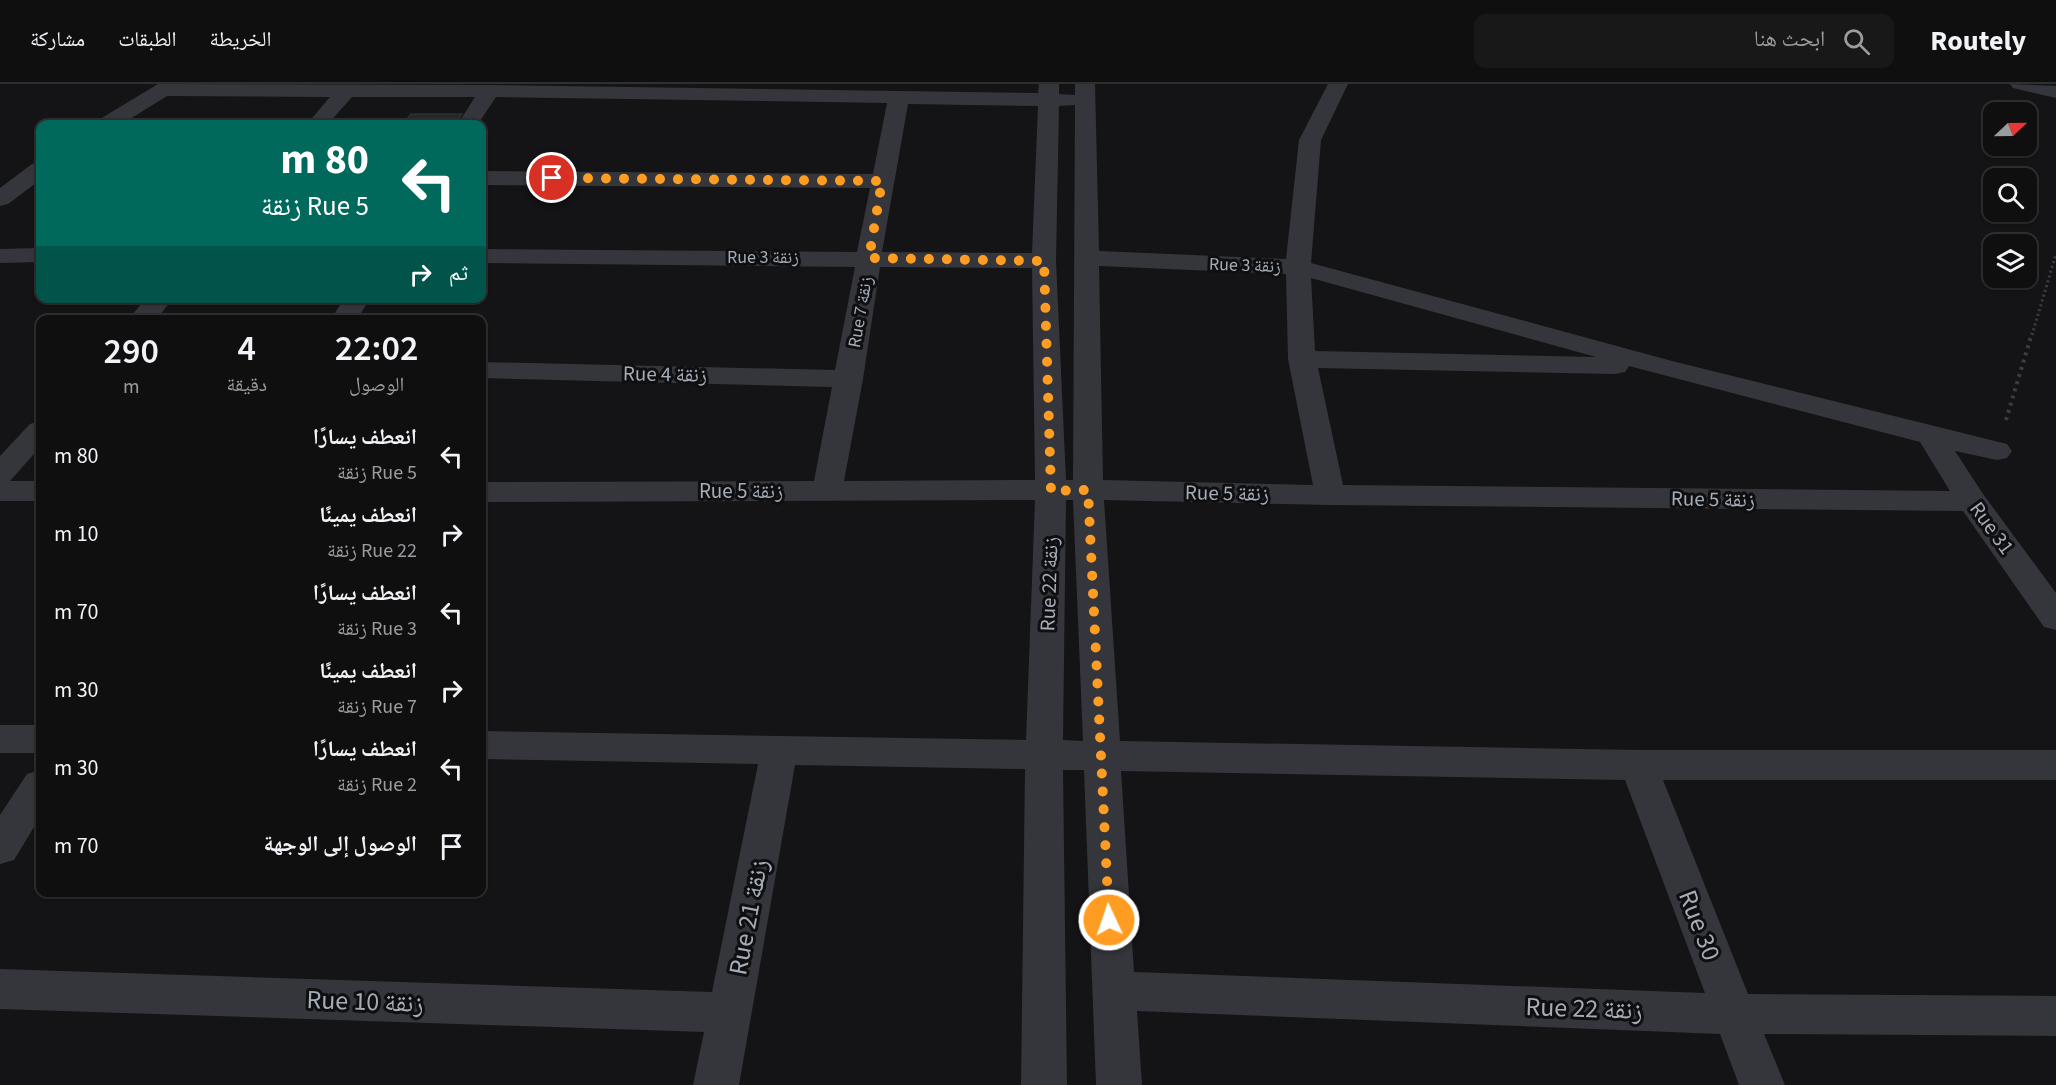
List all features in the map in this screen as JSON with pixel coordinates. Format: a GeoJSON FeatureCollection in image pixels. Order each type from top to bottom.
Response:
{"type":"FeatureCollection","features":[{"type":"Feature","properties":{"kind":"street"},"geometry":{"type":"LineString","coordinates":[[1330,495],[1302,359],[1298,267],[1310,140],[1338,84]]}},
{"type":"Feature","properties":{"kind":"street"},"geometry":{"type":"LineString","coordinates":[[2020,84],[2056,92]]}},
{"type":"Feature","properties":{"kind":"street"},"geometry":{"type":"LineString","coordinates":[[114,120],[166,87],[899,97],[1050,91],[1084,92]]}},
{"type":"Feature","properties":{"kind":"street"},"geometry":{"type":"LineString","coordinates":[[321,120],[347,90]]}},
{"type":"Feature","properties":{"kind":"street"},"geometry":{"type":"LineString","coordinates":[[471,120],[490,91]]}},
{"type":"Feature","properties":{"kind":"street","name":"Rue 22 زنقة"},"geometry":{"type":"LineString","coordinates":[[1044,1085],[1044,753],[1051,491],[1044,261],[1050,91]]}},
{"type":"Feature","properties":{"kind":"street","name":"Rue 22 زنقة"},"geometry":{"type":"LineString","coordinates":[[1084,92],[1088,490],[1119,1085]]}},
{"type":"Feature","properties":{"kind":"street","name":"Rue 7 زنقة"},"geometry":{"type":"LineString","coordinates":[[827,491],[899,97]]}},
{"type":"Feature","properties":{"kind":"street"},"geometry":{"type":"LineString","coordinates":[[0,200],[36,172]]}},
{"type":"Feature","properties":{"kind":"street"},"geometry":{"type":"LineString","coordinates":[[486,178],[882,181]]}},
{"type":"Feature","properties":{"kind":"street"},"geometry":{"type":"LineString","coordinates":[[0,256],[36,255]]}},
{"type":"Feature","properties":{"kind":"street","name":"Rue 3 زنقة"},"geometry":{"type":"LineString","coordinates":[[486,256],[1044,261]]}},
{"type":"Feature","properties":{"kind":"street","name":"Rue 3 زنقة"},"geometry":{"type":"LineString","coordinates":[[1085,258],[1298,267],[1662,367]]}},
{"type":"Feature","properties":{"kind":"street"},"geometry":{"type":"LineString","coordinates":[[145,315],[156,303]]}},
{"type":"Feature","properties":{"kind":"street"},"geometry":{"type":"LineString","coordinates":[[1302,359],[1662,367],[1997,451]]}},
{"type":"Feature","properties":{"kind":"street","name":"Rue 4 زنقة"},"geometry":{"type":"LineString","coordinates":[[486,370],[849,379]]}},
{"type":"Feature","properties":{"kind":"street"},"geometry":{"type":"LineString","coordinates":[[0,474],[36,434]]}},
{"type":"Feature","properties":{"kind":"street","name":"Rue 31"},"geometry":{"type":"LineString","coordinates":[[1931,436],[1972,501],[2056,618]]}},
{"type":"Feature","properties":{"kind":"street","name":"Rue 5 زنقة"},"geometry":{"type":"LineString","coordinates":[[486,492],[1088,490],[1330,495],[1972,501]]}},
{"type":"Feature","properties":{"kind":"street"},"geometry":{"type":"LineString","coordinates":[[0,491],[36,491]]}},
{"type":"Feature","properties":{"kind":"street"},"geometry":{"type":"LineString","coordinates":[[0,739],[36,739]]}},
{"type":"Feature","properties":{"kind":"street"},"geometry":{"type":"LineString","coordinates":[[486,745],[1638,765],[2056,765]]}},
{"type":"Feature","properties":{"kind":"street","name":"Rue 21 زنقة"},"geometry":{"type":"LineString","coordinates":[[716,1085],[779,750]]}},
{"type":"Feature","properties":{"kind":"street","name":"Rue 30"},"geometry":{"type":"LineString","coordinates":[[1638,765],[1762,1085]]}},
{"type":"Feature","properties":{"kind":"street"},"geometry":{"type":"LineString","coordinates":[[0,848],[36,791]]}},
{"type":"Feature","properties":{"kind":"street","name":"Rue 10 زنقة"},"geometry":{"type":"LineString","coordinates":[[0,989],[730,1013]]}},
{"type":"Feature","properties":{"kind":"street","name":"Rue 22 زنقة"},"geometry":{"type":"LineString","coordinates":[[1113,991],[1734,1014],[2056,1016]]}},
{"type":"Feature","properties":{"kind":"path"},"geometry":{"type":"LineString","coordinates":[[1997,451],[2056,254]]}},
{"type":"Feature","properties":{"kind":"building"},"geometry":{"type":"Polygon","coordinates":[[[411,114],[462,114],[458,120],[406,120],[411,114]]]}},
{"type":"Feature","properties":{"kind":"route"},"geometry":{"type":"LineString","coordinates":[[552,178],[882,181],[869,258],[1044,261],[1051,491],[1088,490],[1109,920]]}}]}
